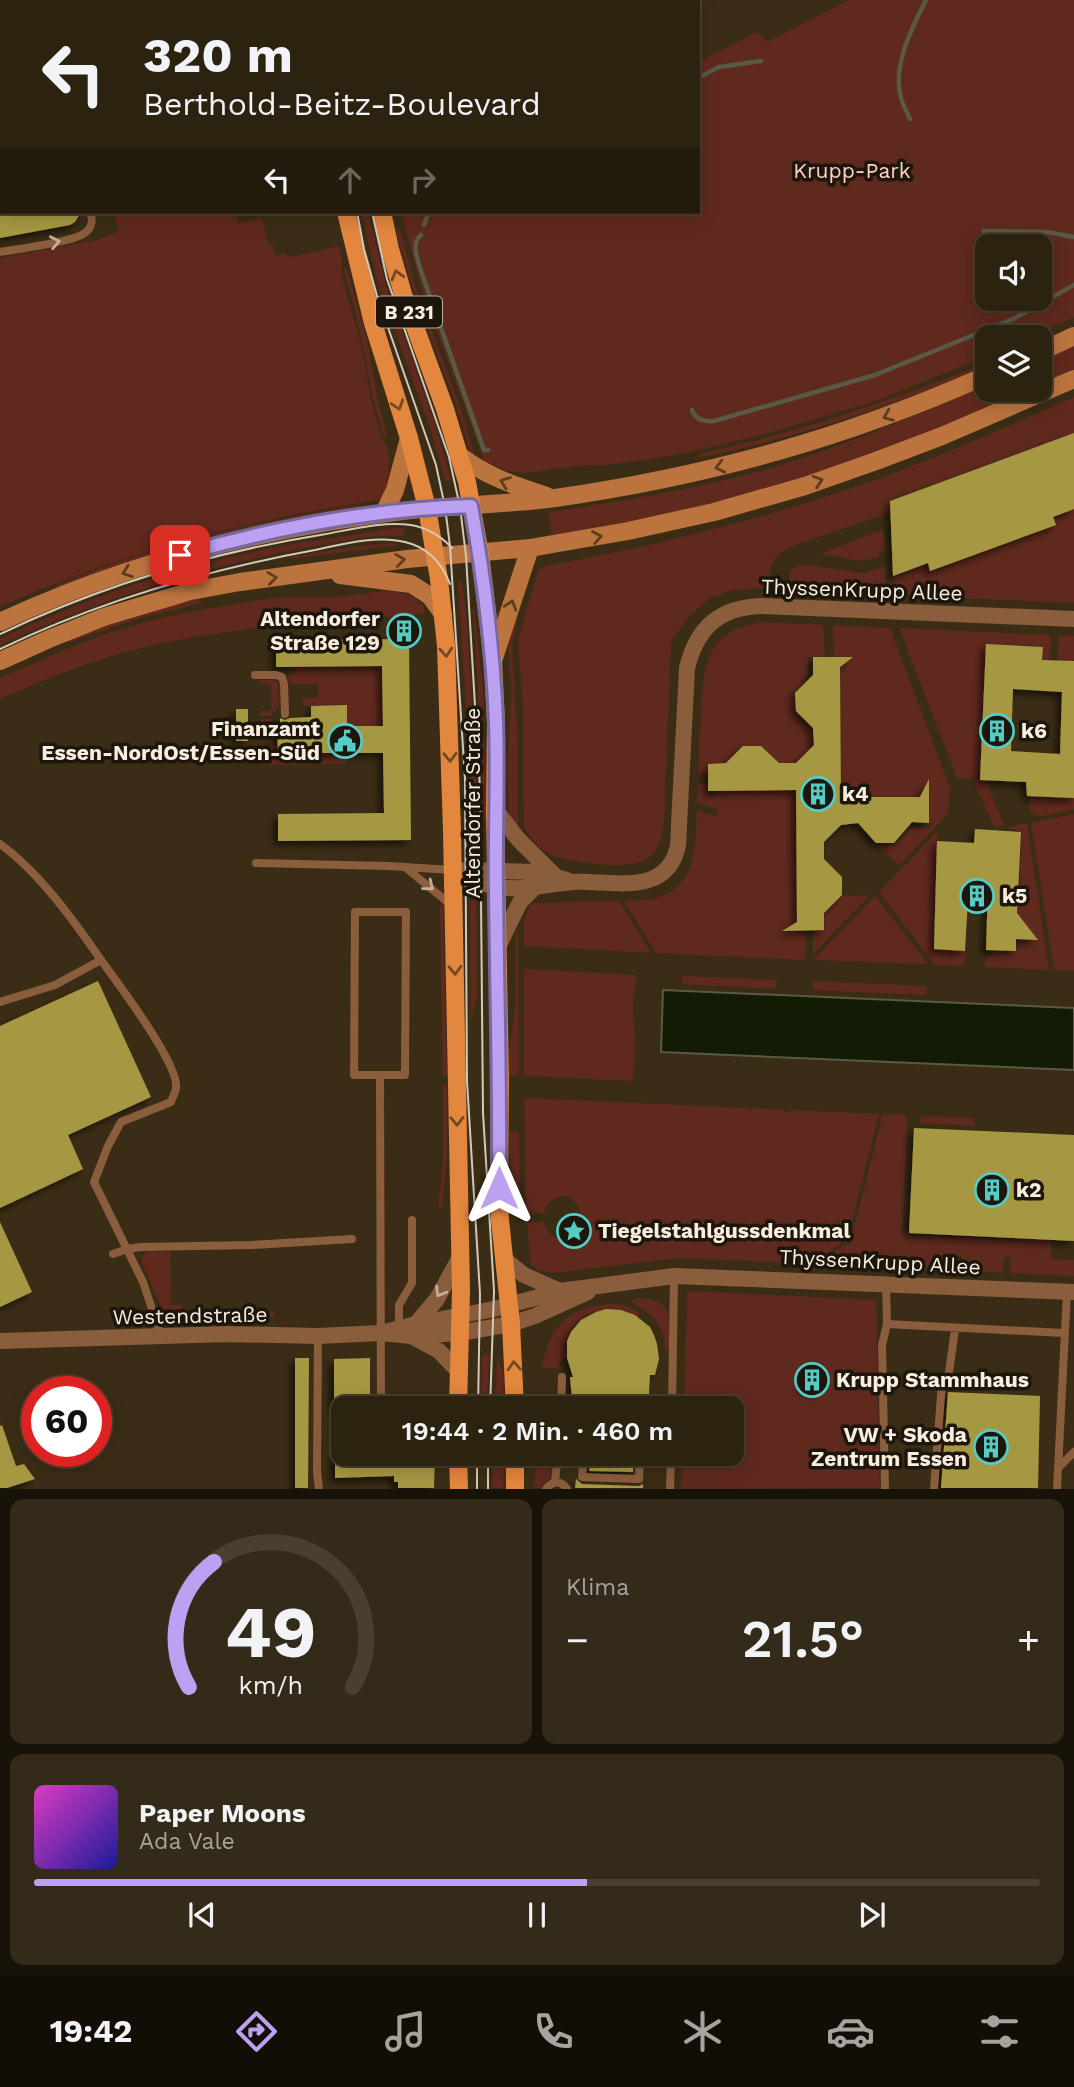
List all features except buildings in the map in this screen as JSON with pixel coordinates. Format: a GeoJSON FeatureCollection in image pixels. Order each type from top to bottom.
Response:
{"type":"FeatureCollection","features":[{"type":"Feature","properties":{"kind":"main road","name":"Altendorfer Straße"},"geometry":{"type":"LineString","coordinates":[[346,214],[373,323],[409,438],[427,508],[443,614],[448,689],[460,1256],[458,1396]]}},
{"type":"Feature","properties":{"kind":"main road","name":"Altendorfer Straße"},"geometry":{"type":"LineString","coordinates":[[382,214],[402,294],[446,409],[460,456],[480,554],[493,661],[496,724],[499,1188],[514,1396]]}},
{"type":"Feature","properties":{"kind":"main road"},"geometry":{"type":"LineString","coordinates":[[1052,346],[1074,336]]}},
{"type":"Feature","properties":{"kind":"main road"},"geometry":{"type":"LineString","coordinates":[[0,660],[73,629],[152,601],[240,582],[407,559],[530,548],[646,528],[714,512],[876,461],[1074,379]]}},
{"type":"Feature","properties":{"kind":"main road"},"geometry":{"type":"LineString","coordinates":[[0,622],[96,582],[180,555],[285,529],[427,508],[554,498],[686,475],[754,459],[881,419],[975,380]]}},
{"type":"Feature","properties":{"kind":"main road"},"geometry":{"type":"LineString","coordinates":[[384,513],[395,490],[409,438]]}},
{"type":"Feature","properties":{"kind":"main road"},"geometry":{"type":"LineString","coordinates":[[460,456],[494,478],[554,498]]}},
{"type":"Feature","properties":{"kind":"main road"},"geometry":{"type":"LineString","coordinates":[[493,661],[530,548]]}},
{"type":"Feature","properties":{"kind":"main road"},"geometry":{"type":"LineString","coordinates":[[316,573],[411,584],[430,596],[443,614]]}},
{"type":"Feature","properties":{"kind":"main road"},"geometry":{"type":"LineString","coordinates":[[458,1466],[459,1489]]}},
{"type":"Feature","properties":{"kind":"main road"},"geometry":{"type":"LineString","coordinates":[[515,1466],[515,1489]]}},
{"type":"Feature","properties":{"kind":"street","name":"ThyssenKrupp Allee"},"geometry":{"type":"LineString","coordinates":[[452,870],[535,887],[574,882],[644,882],[662,873],[674,858],[678,845],[687,668],[702,632],[722,615],[743,608],[762,606],[1074,619]]}},
{"type":"Feature","properties":{"kind":"street","name":"ThyssenKrupp Allee"},"geometry":{"type":"LineString","coordinates":[[495,809],[517,839],[554,875]]}},
{"type":"Feature","properties":{"kind":"street","name":"ThyssenKrupp Allee"},"geometry":{"type":"LineString","coordinates":[[496,879],[538,872],[574,882]]}},
{"type":"Feature","properties":{"kind":"street"},"geometry":{"type":"LineString","coordinates":[[498,947],[520,902],[535,887]]}},
{"type":"Feature","properties":{"kind":"street"},"geometry":{"type":"LineString","coordinates":[[406,1331],[437,1299],[460,1256]]}},
{"type":"Feature","properties":{"kind":"street"},"geometry":{"type":"LineString","coordinates":[[504,1259],[524,1275],[560,1291]]}},
{"type":"Feature","properties":{"kind":"street","name":"ThyssenKrupp Allee"},"geometry":{"type":"LineString","coordinates":[[510,1315],[560,1291],[674,1276],[1070,1292]]}},
{"type":"Feature","properties":{"kind":"street","name":"ThyssenKrupp Allee"},"geometry":{"type":"LineString","coordinates":[[535,1316],[601,1286]]}},
{"type":"Feature","properties":{"kind":"street","name":"Westendstraße"},"geometry":{"type":"LineString","coordinates":[[0,1341],[227,1334],[318,1336],[406,1331],[510,1315],[535,1316]]}},
{"type":"Feature","properties":{"kind":"street","name":"Westendstraße"},"geometry":{"type":"LineString","coordinates":[[406,1331],[439,1351],[458,1371]]}},
{"type":"Feature","properties":{"kind":"lane"},"geometry":{"type":"LineString","coordinates":[[0,252],[79,237],[91,227],[90,214]]}},
{"type":"Feature","properties":{"kind":"lane"},"geometry":{"type":"LineString","coordinates":[[255,675],[282,677],[285,714]]}},
{"type":"Feature","properties":{"kind":"lane"},"geometry":{"type":"LineString","coordinates":[[0,844],[68,912],[140,1014],[168,1059],[177,1086],[171,1102],[121,1122],[94,1182],[143,1282],[161,1336]]}},
{"type":"Feature","properties":{"kind":"lane"},"geometry":{"type":"LineString","coordinates":[[256,863],[452,870]]}},
{"type":"Feature","properties":{"kind":"lane"},"geometry":{"type":"LineString","coordinates":[[405,867],[453,906]]}},
{"type":"Feature","properties":{"kind":"lane"},"geometry":{"type":"LineString","coordinates":[[355,912],[406,912],[405,1075],[380,1075],[354,1075],[355,912]]}},
{"type":"Feature","properties":{"kind":"lane"},"geometry":{"type":"LineString","coordinates":[[0,1002],[55,985],[101,960]]}},
{"type":"Feature","properties":{"kind":"lane"},"geometry":{"type":"LineString","coordinates":[[380,1075],[381,1396]]}},
{"type":"Feature","properties":{"kind":"lane"},"geometry":{"type":"LineString","coordinates":[[406,1331],[399,1305],[412,1283],[412,1220]]}},
{"type":"Feature","properties":{"kind":"lane"},"geometry":{"type":"LineString","coordinates":[[114,1254],[127,1249],[186,1245],[352,1239]]}},
{"type":"Feature","properties":{"kind":"lane"},"geometry":{"type":"LineString","coordinates":[[672,1396],[674,1276]]}},
{"type":"Feature","properties":{"kind":"lane"},"geometry":{"type":"LineString","coordinates":[[885,1489],[882,1345],[887,1324],[886,1283]]}},
{"type":"Feature","properties":{"kind":"lane"},"geometry":{"type":"LineString","coordinates":[[1057,1489],[1064,1334],[1070,1292]]}},
{"type":"Feature","properties":{"kind":"lane"},"geometry":{"type":"LineString","coordinates":[[887,1324],[1064,1334]]}},
{"type":"Feature","properties":{"kind":"lane"},"geometry":{"type":"LineString","coordinates":[[934,1489],[942,1382],[949,1373],[955,1329]]}},
{"type":"Feature","properties":{"kind":"lane"},"geometry":{"type":"LineString","coordinates":[[318,1336],[319,1489]]}},
{"type":"Feature","properties":{"kind":"lane"},"geometry":{"type":"LineString","coordinates":[[561,1396],[562,1377]]}},
{"type":"Feature","properties":{"kind":"lane"},"geometry":{"type":"LineString","coordinates":[[1058,1467],[1074,1451],[1059,1442]]}},
{"type":"Feature","properties":{"kind":"lane"},"geometry":{"type":"LineString","coordinates":[[547,1489],[555,1482],[557,1466]]}},
{"type":"Feature","properties":{"kind":"lane"},"geometry":{"type":"LineString","coordinates":[[583,1466],[582,1477],[639,1479],[639,1466]]}},
{"type":"Feature","properties":{"kind":"lane"},"geometry":{"type":"LineString","coordinates":[[670,1489],[671,1466]]}},
{"type":"Feature","properties":{"kind":"lane"},"geometry":{"type":"LineString","coordinates":[[555,1482],[564,1484],[567,1489]]}},
{"type":"Feature","properties":{"kind":"green space","name":"Krupp-Park"},"geometry":{"type":"Polygon","coordinates":[[[849,0],[1074,0],[1074,317],[1052,327],[1052,325],[975,325],[975,361],[876,401],[765,434],[676,455],[526,473],[504,471],[505,469],[485,462],[423,293],[402,214],[700,214],[700,61],[757,32],[767,42],[849,0]]]}},
{"type":"Feature","properties":{"kind":"green space"},"geometry":{"type":"Polygon","coordinates":[[[114,214],[236,214],[238,224],[262,218],[268,245],[273,244],[275,255],[286,253],[287,258],[339,246],[342,276],[362,348],[371,400],[390,460],[387,487],[382,498],[378,500],[281,517],[138,554],[46,587],[0,607],[0,258],[93,241],[119,232],[114,214]]]}},
{"type":"Feature","properties":{"kind":"green space"},"geometry":{"type":"Polygon","coordinates":[[[361,214],[368,214],[386,285],[379,287],[361,214]]]}},
{"type":"Feature","properties":{"kind":"green space"},"geometry":{"type":"Polygon","coordinates":[[[396,229],[400,229],[415,285],[460,406],[475,457],[472,458],[456,405],[416,296],[396,229]]]}},
{"type":"Feature","properties":{"kind":"green space"},"geometry":{"type":"Polygon","coordinates":[[[347,268],[368,344],[386,438],[372,395],[361,336],[344,270],[347,268]]]}},
{"type":"Feature","properties":{"kind":"green space"},"geometry":{"type":"Polygon","coordinates":[[[386,286],[434,419],[451,480],[445,481],[431,431],[383,298],[380,288],[386,286]]]}},
{"type":"Feature","properties":{"kind":"green space"},"geometry":{"type":"Polygon","coordinates":[[[1074,344],[1074,371],[1052,381],[1052,354],[1074,344]]]}},
{"type":"Feature","properties":{"kind":"green space"},"geometry":{"type":"Polygon","coordinates":[[[975,367],[975,372],[842,420],[768,442],[693,459],[702,453],[846,414],[975,367]]]}},
{"type":"Feature","properties":{"kind":"green space"},"geometry":{"type":"Polygon","coordinates":[[[975,388],[975,402],[1001,402],[894,446],[790,483],[679,512],[552,537],[549,512],[616,502],[749,474],[836,446],[975,388]]]}},
{"type":"Feature","properties":{"kind":"green space"},"geometry":{"type":"Polygon","coordinates":[[[1074,397],[1074,433],[891,500],[891,512],[790,547],[774,559],[770,569],[770,588],[731,590],[710,598],[690,615],[671,641],[664,823],[653,854],[640,862],[629,864],[585,863],[549,854],[534,842],[524,826],[523,708],[518,639],[538,570],[544,566],[687,536],[828,496],[921,462],[1074,397]]]}},
{"type":"Feature","properties":{"kind":"green space"},"geometry":{"type":"Polygon","coordinates":[[[359,505],[366,509],[58,588],[55,586],[129,558],[204,536],[359,505]]]}},
{"type":"Feature","properties":{"kind":"green space"},"geometry":{"type":"Polygon","coordinates":[[[1074,509],[1074,603],[889,595],[889,583],[893,582],[893,576],[928,563],[931,571],[1055,526],[1053,517],[1074,509]]]}},
{"type":"Feature","properties":{"kind":"green space"},"geometry":{"type":"Polygon","coordinates":[[[403,528],[405,536],[379,536],[326,544],[201,572],[119,597],[0,645],[0,639],[83,603],[213,561],[301,543],[403,528]]]}},
{"type":"Feature","properties":{"kind":"green space"},"geometry":{"type":"Polygon","coordinates":[[[882,530],[885,551],[879,551],[879,557],[860,561],[820,554],[882,530]]]}},
{"type":"Feature","properties":{"kind":"green space"},"geometry":{"type":"Polygon","coordinates":[[[389,543],[400,545],[290,559],[290,557],[389,543]]]}},
{"type":"Feature","properties":{"kind":"green space"},"geometry":{"type":"Polygon","coordinates":[[[807,565],[859,573],[886,566],[887,594],[789,590],[790,571],[807,565]]]}},
{"type":"Feature","properties":{"kind":"green space"},"geometry":{"type":"Polygon","coordinates":[[[462,581],[476,767],[477,838],[471,838],[469,753],[458,582],[462,581]]]}},
{"type":"Feature","properties":{"kind":"green space"},"geometry":{"type":"Polygon","coordinates":[[[383,591],[414,598],[424,606],[424,614],[274,626],[163,643],[94,662],[0,699],[0,678],[64,650],[152,620],[273,598],[338,597],[383,591]]]}},
{"type":"Feature","properties":{"kind":"green space"},"geometry":{"type":"Polygon","coordinates":[[[201,599],[201,603],[137,619],[69,642],[116,621],[201,599]]]}},
{"type":"Feature","properties":{"kind":"green space"},"geometry":{"type":"Polygon","coordinates":[[[474,609],[483,689],[484,821],[482,751],[474,609]]]}},
{"type":"Feature","properties":{"kind":"green space"},"geometry":{"type":"Polygon","coordinates":[[[519,611],[512,644],[518,746],[518,830],[509,819],[511,688],[508,641],[519,611]]]}},
{"type":"Feature","properties":{"kind":"green space"},"geometry":{"type":"Polygon","coordinates":[[[764,622],[823,625],[825,657],[808,657],[808,673],[801,681],[804,684],[795,693],[796,711],[813,728],[814,745],[796,763],[779,763],[761,746],[744,746],[726,763],[708,764],[708,774],[698,774],[702,697],[712,652],[730,632],[764,622]]]}},
{"type":"Feature","properties":{"kind":"green space"},"geometry":{"type":"Polygon","coordinates":[[[833,625],[890,628],[952,793],[949,793],[948,813],[899,866],[879,846],[895,845],[912,828],[929,828],[934,823],[929,823],[929,793],[924,791],[922,797],[836,797],[841,789],[840,664],[845,658],[834,657],[833,625]]]}},
{"type":"Feature","properties":{"kind":"green space"},"geometry":{"type":"Polygon","coordinates":[[[899,628],[1051,635],[1049,665],[1042,665],[1042,647],[986,644],[980,779],[985,780],[1004,825],[994,827],[973,779],[957,778],[899,628]]]}},
{"type":"Feature","properties":{"kind":"green space"},"geometry":{"type":"Polygon","coordinates":[[[1059,635],[1074,636],[1074,661],[1057,665],[1059,635]]]}},
{"type":"Feature","properties":{"kind":"green space"},"geometry":{"type":"Polygon","coordinates":[[[382,666],[383,726],[347,726],[347,705],[303,706],[303,698],[318,697],[318,684],[290,684],[288,674],[295,673],[296,667],[382,666]]]}},
{"type":"Feature","properties":{"kind":"green space"},"geometry":{"type":"Polygon","coordinates":[[[260,680],[273,680],[278,683],[279,706],[276,711],[272,711],[272,716],[260,716],[261,711],[271,711],[271,685],[260,684],[260,680]]]}},
{"type":"Feature","properties":{"kind":"green space"},"geometry":{"type":"Polygon","coordinates":[[[261,719],[272,719],[272,745],[278,745],[278,753],[346,753],[346,764],[261,765],[261,756],[271,756],[271,724],[261,723],[261,719]]]}},
{"type":"Feature","properties":{"kind":"green space"},"geometry":{"type":"Polygon","coordinates":[[[698,784],[708,784],[708,794],[711,797],[715,796],[715,790],[800,790],[796,798],[797,921],[806,930],[805,960],[656,953],[624,901],[657,898],[680,884],[687,873],[692,862],[697,810],[716,817],[719,810],[697,802],[698,784]]]}},
{"type":"Feature","properties":{"kind":"green space"},"geometry":{"type":"Polygon","coordinates":[[[1030,796],[1074,798],[1074,809],[1042,816],[1033,815],[1030,796]]]}},
{"type":"Feature","properties":{"kind":"green space"},"geometry":{"type":"Polygon","coordinates":[[[1074,814],[1074,971],[1054,970],[1031,823],[1074,814]]]}},
{"type":"Feature","properties":{"kind":"green space"},"geometry":{"type":"Polygon","coordinates":[[[1027,823],[1049,970],[985,967],[985,960],[998,950],[1016,951],[1022,831],[1007,828],[1027,823]]]}},
{"type":"Feature","properties":{"kind":"green space"},"geometry":{"type":"Polygon","coordinates":[[[937,832],[934,949],[965,951],[964,966],[935,965],[879,892],[937,832]]]}},
{"type":"Feature","properties":{"kind":"green space"},"geometry":{"type":"Polygon","coordinates":[[[476,895],[477,997],[471,1024],[470,903],[476,895]]]}},
{"type":"Feature","properties":{"kind":"green space"},"geometry":{"type":"Polygon","coordinates":[[[870,895],[813,954],[813,930],[824,930],[824,913],[841,896],[870,895]]]}},
{"type":"Feature","properties":{"kind":"green space"},"geometry":{"type":"Polygon","coordinates":[[[875,896],[928,964],[814,960],[814,959],[875,896]]]}},
{"type":"Feature","properties":{"kind":"green space"},"geometry":{"type":"Polygon","coordinates":[[[619,901],[651,953],[524,946],[524,920],[532,903],[619,901]]]}},
{"type":"Feature","properties":{"kind":"green space"},"geometry":{"type":"Polygon","coordinates":[[[440,902],[443,911],[447,1076],[443,1076],[440,902]]]}},
{"type":"Feature","properties":{"kind":"green space"},"geometry":{"type":"Polygon","coordinates":[[[518,931],[519,1073],[509,1076],[509,1050],[515,1009],[516,932],[518,931]]]}},
{"type":"Feature","properties":{"kind":"green space"},"geometry":{"type":"Polygon","coordinates":[[[524,969],[637,975],[632,1081],[524,1076],[524,969]]]}},
{"type":"Feature","properties":{"kind":"green space"},"geometry":{"type":"Polygon","coordinates":[[[682,976],[777,980],[776,989],[682,984],[682,976]]]}},
{"type":"Feature","properties":{"kind":"green space"},"geometry":{"type":"Polygon","coordinates":[[[813,981],[926,986],[926,995],[813,990],[813,981]]]}},
{"type":"Feature","properties":{"kind":"green space"},"geometry":{"type":"Polygon","coordinates":[[[447,1085],[447,1153],[442,1208],[438,1207],[443,1162],[443,1086],[447,1085]]]}},
{"type":"Feature","properties":{"kind":"green space"},"geometry":{"type":"Polygon","coordinates":[[[524,1098],[747,1108],[749,1111],[752,1108],[783,1110],[786,1113],[791,1110],[879,1114],[848,1238],[813,1264],[678,1258],[553,1273],[538,1270],[531,1265],[527,1222],[544,1222],[553,1236],[562,1238],[578,1232],[581,1216],[575,1202],[565,1195],[552,1201],[544,1213],[526,1213],[524,1098]]]}},
{"type":"Feature","properties":{"kind":"green space"},"geometry":{"type":"Polygon","coordinates":[[[883,1114],[907,1115],[902,1233],[909,1233],[909,1236],[1052,1240],[1051,1259],[1074,1260],[1074,1276],[1010,1273],[1011,1258],[1004,1257],[1003,1273],[962,1271],[962,1256],[954,1256],[954,1271],[820,1265],[845,1244],[850,1244],[883,1114]]]}},
{"type":"Feature","properties":{"kind":"green space"},"geometry":{"type":"Polygon","coordinates":[[[921,1116],[974,1118],[974,1126],[920,1123],[921,1116]]]}},
{"type":"Feature","properties":{"kind":"green space"},"geometry":{"type":"Polygon","coordinates":[[[509,1132],[518,1132],[519,1135],[520,1212],[513,1212],[510,1205],[509,1132]]]}},
{"type":"Feature","properties":{"kind":"green space"},"geometry":{"type":"Polygon","coordinates":[[[150,1251],[170,1252],[171,1305],[182,1305],[182,1315],[274,1312],[274,1317],[167,1320],[142,1263],[142,1256],[150,1251]]]}},
{"type":"Feature","properties":{"kind":"green space"},"geometry":{"type":"Polygon","coordinates":[[[687,1291],[876,1300],[880,1488],[681,1489],[682,1466],[744,1466],[744,1396],[684,1396],[687,1291]]]}},
{"type":"Feature","properties":{"kind":"green space"},"geometry":{"type":"Polygon","coordinates":[[[633,1299],[649,1299],[664,1307],[668,1320],[669,1351],[665,1349],[663,1334],[656,1321],[632,1302],[633,1299]]]}},
{"type":"Feature","properties":{"kind":"green space"},"geometry":{"type":"Polygon","coordinates":[[[611,1304],[623,1305],[639,1312],[638,1317],[618,1310],[586,1316],[571,1330],[567,1341],[567,1358],[560,1361],[558,1368],[541,1368],[550,1340],[563,1321],[582,1310],[611,1304]]]}},
{"type":"Feature","properties":{"kind":"green space"},"geometry":{"type":"Polygon","coordinates":[[[488,1354],[489,1358],[488,1396],[481,1396],[482,1356],[488,1354]]]}},
{"type":"Feature","properties":{"kind":"green space"},"geometry":{"type":"Polygon","coordinates":[[[497,1357],[503,1372],[504,1396],[496,1396],[497,1357]]]}},
{"type":"Feature","properties":{"kind":"green space"},"geometry":{"type":"Polygon","coordinates":[[[493,1466],[503,1466],[504,1488],[492,1488],[493,1466]]]}},
{"type":"Feature","properties":{"kind":"green space"},"geometry":{"type":"Polygon","coordinates":[[[535,1466],[550,1468],[550,1476],[541,1488],[534,1488],[535,1466]]]}},
{"type":"Feature","properties":{"kind":"shaded area"},"geometry":{"type":"Polygon","coordinates":[[[663,990],[1074,1008],[1074,1070],[661,1052],[663,990]]]}},
{"type":"Feature","properties":{"kind":"waterway"},"geometry":{"type":"LineString","coordinates":[[910,119],[901,98],[899,73],[905,48],[926,0]]}},
{"type":"Feature","properties":{"kind":"waterway"},"geometry":{"type":"LineString","coordinates":[[700,77],[719,67],[761,61]]}},
{"type":"Feature","properties":{"kind":"waterway"},"geometry":{"type":"LineString","coordinates":[[424,225],[428,214]]}},
{"type":"Feature","properties":{"kind":"waterway"},"geometry":{"type":"LineString","coordinates":[[984,231],[1047,232],[1074,237]]}},
{"type":"Feature","properties":{"kind":"waterway"},"geometry":{"type":"LineString","coordinates":[[421,235],[415,246],[420,268],[484,450],[488,450]]}},
{"type":"Feature","properties":{"kind":"waterway"},"geometry":{"type":"LineString","coordinates":[[692,410],[701,420],[714,421],[875,375],[1013,319],[1074,285]]}},
{"type":"Feature","properties":{"kind":"tram line"},"geometry":{"type":"LineString","coordinates":[[357,214],[377,296],[436,465],[450,546],[465,779],[467,1081],[480,1294],[478,1396]]}},
{"type":"Feature","properties":{"kind":"tram line"},"geometry":{"type":"LineString","coordinates":[[372,214],[387,279],[449,457],[460,507],[466,556],[480,789],[483,1113],[494,1291],[490,1396]]}},
{"type":"Feature","properties":{"kind":"tram line"},"geometry":{"type":"LineString","coordinates":[[0,634],[78,600],[159,572],[284,541],[368,526],[401,524],[428,530],[452,548]]}},
{"type":"Feature","properties":{"kind":"tram line"},"geometry":{"type":"LineString","coordinates":[[0,649],[76,616],[154,589],[234,567],[360,541],[383,539],[413,544],[427,552],[438,563],[450,584]]}},
{"type":"Feature","properties":{"kind":"tram line"},"geometry":{"type":"LineString","coordinates":[[477,1466],[477,1489]]}},
{"type":"Feature","properties":{"kind":"tram line"},"geometry":{"type":"LineString","coordinates":[[488,1466],[488,1489]]}},
{"type":"Feature","properties":{"kind":"place","name":"Altendorfer Straße 129"},"geometry":{"type":"Point","coordinates":[404,631]}},
{"type":"Feature","properties":{"kind":"place","name":"k6"},"geometry":{"type":"Point","coordinates":[997,731]}},
{"type":"Feature","properties":{"kind":"place","name":"Finanzamt Essen-NordOst/Essen-Süd"},"geometry":{"type":"Point","coordinates":[345,741]}},
{"type":"Feature","properties":{"kind":"place","name":"k4"},"geometry":{"type":"Point","coordinates":[818,794]}},
{"type":"Feature","properties":{"kind":"place","name":"k5"},"geometry":{"type":"Point","coordinates":[977,896]}},
{"type":"Feature","properties":{"kind":"place","name":"k2"},"geometry":{"type":"Point","coordinates":[992,1190]}},
{"type":"Feature","properties":{"kind":"place","name":"Tiegelstahlgussdenkmal"},"geometry":{"type":"Point","coordinates":[574,1231]}},
{"type":"Feature","properties":{"kind":"place","name":"Krupp Stammhaus"},"geometry":{"type":"Point","coordinates":[812,1380]}},
{"type":"Feature","properties":{"kind":"place","name":"VW + Skoda Zentrum Essen"},"geometry":{"type":"Point","coordinates":[991,1447]}},
{"type":"Feature","properties":{"kind":"route"},"geometry":{"type":"LineString","coordinates":[[180,555],[297,527],[427,508],[471,506],[480,554],[493,661],[496,724],[499,1188]]}}]}
